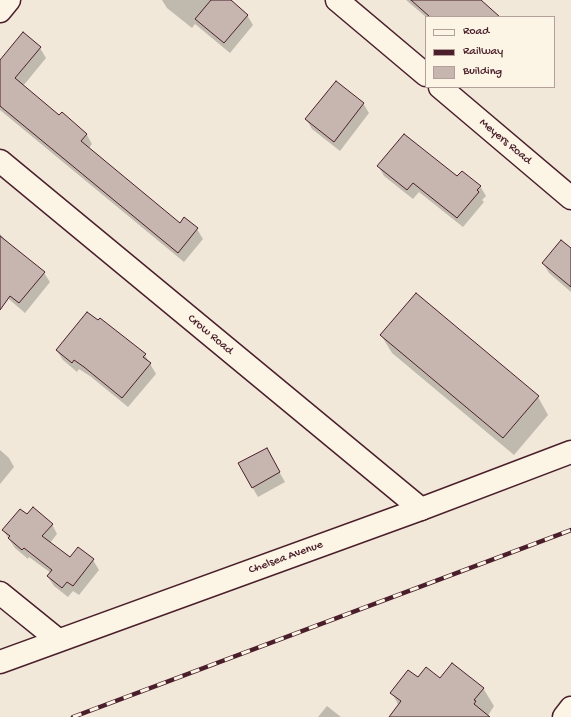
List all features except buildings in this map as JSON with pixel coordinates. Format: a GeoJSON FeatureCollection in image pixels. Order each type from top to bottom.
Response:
{"type":"FeatureCollection","features":[{"type":"Feature","properties":{"kind":"street"},"geometry":{"type":"LineString","coordinates":[[0,11],[9,0]]}},
{"type":"Feature","properties":{"kind":"street"},"geometry":{"type":"LineString","coordinates":[[337,0],[425,74]]}},
{"type":"Feature","properties":{"kind":"street","name":"Meyers Road"},"geometry":{"type":"LineString","coordinates":[[441,88],[571,198]]}},
{"type":"Feature","properties":{"kind":"street","name":"Crow Road"},"geometry":{"type":"LineString","coordinates":[[0,161],[421,509]]}},
{"type":"Feature","properties":{"kind":"street","name":"Chelsea Avenue"},"geometry":{"type":"LineString","coordinates":[[0,662],[421,509],[571,452]]}},
{"type":"Feature","properties":{"kind":"street"},"geometry":{"type":"LineString","coordinates":[[0,593],[58,640]]}},
{"type":"Feature","properties":{"kind":"street"},"geometry":{"type":"LineString","coordinates":[[564,717],[571,708]]}},
{"type":"Feature","properties":{"kind":"railway"},"geometry":{"type":"LineString","coordinates":[[73,717],[571,530]]}}]}
